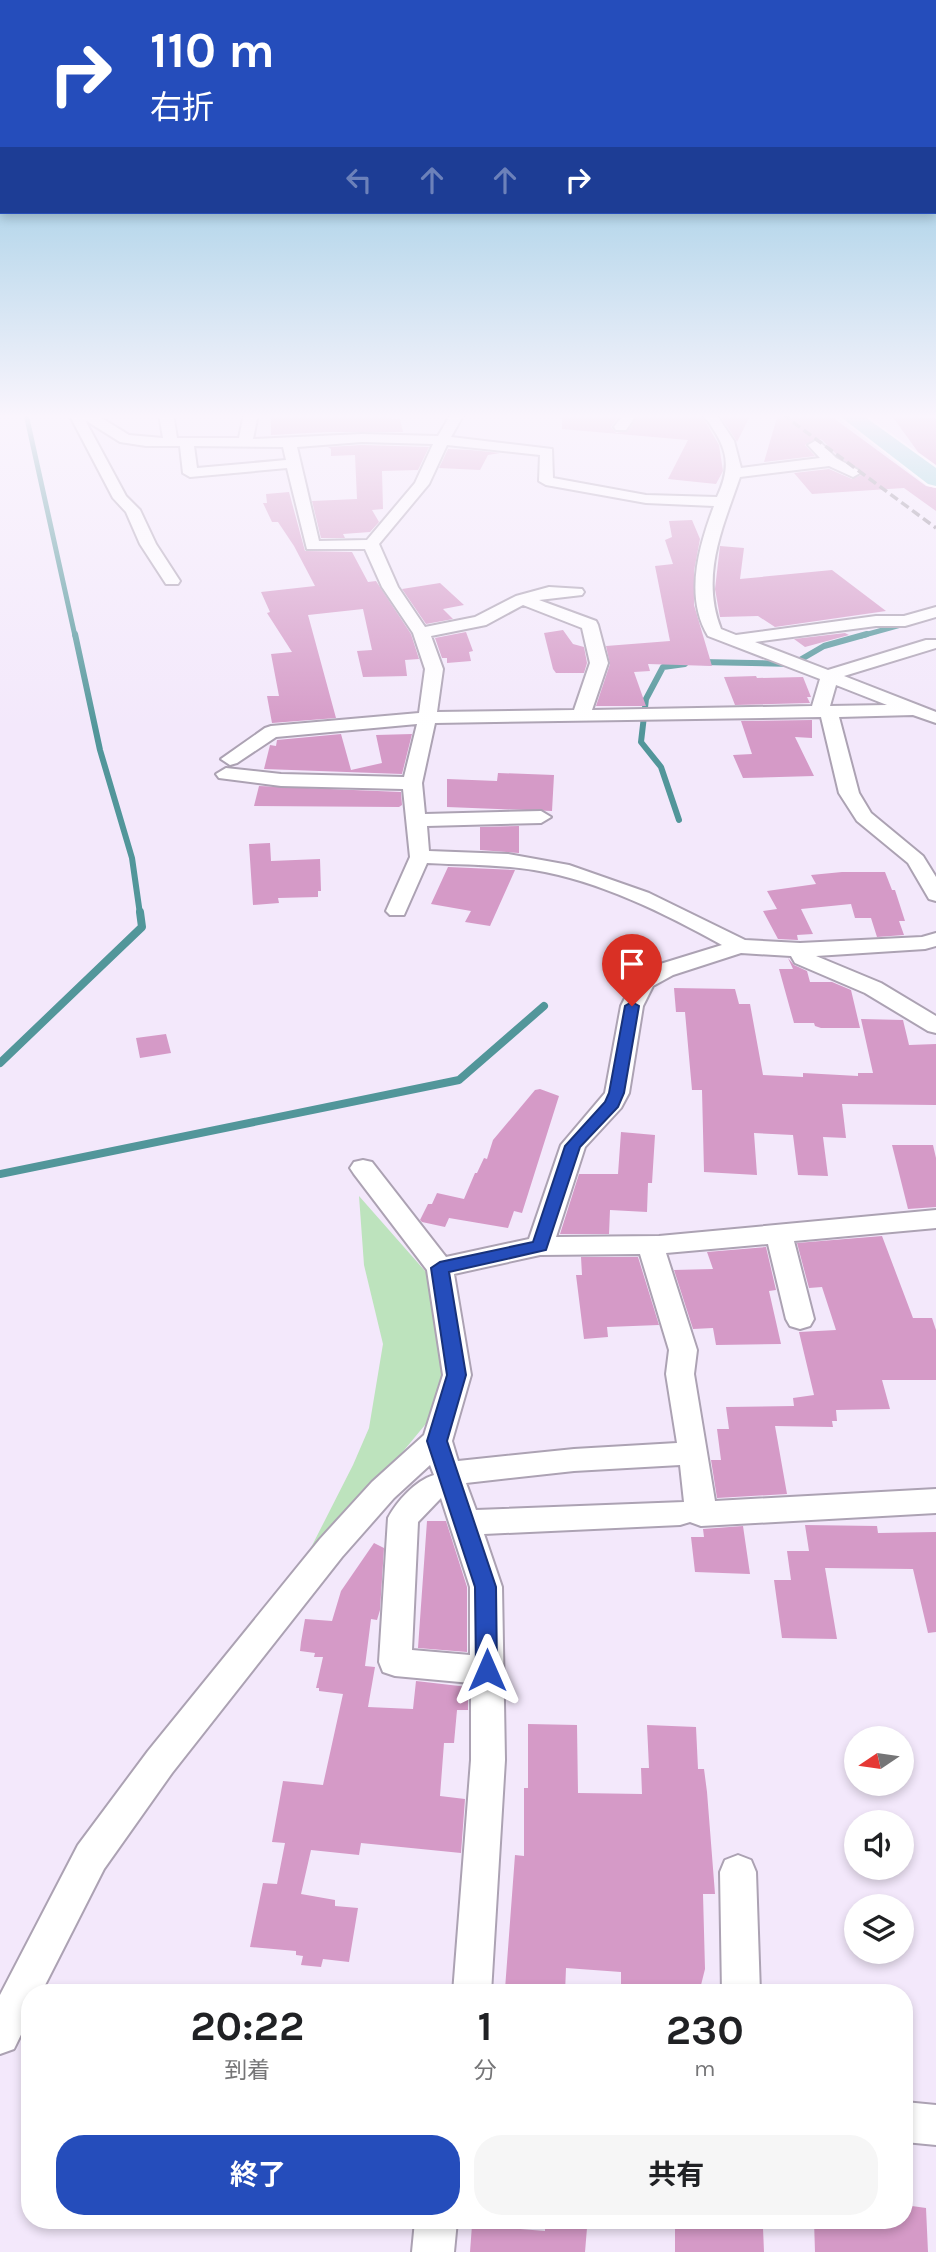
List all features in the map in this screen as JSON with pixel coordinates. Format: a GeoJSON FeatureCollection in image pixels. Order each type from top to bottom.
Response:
{"type":"FeatureCollection","features":[{"type":"Feature","properties":{"kind":"street"},"geometry":{"type":"LineString","coordinates":[[137,519],[148,544],[172,581]]}},
{"type":"Feature","properties":{"kind":"street"},"geometry":{"type":"LineString","coordinates":[[306,519],[312,546],[371,544],[392,519]]}},
{"type":"Feature","properties":{"kind":"street"},"geometry":{"type":"LineString","coordinates":[[717,519],[707,555],[704,580],[706,616],[714,632],[936,718]]}},
{"type":"Feature","properties":{"kind":"street"},"geometry":{"type":"LineString","coordinates":[[371,544],[390,587],[421,633],[434,668],[427,718],[412,783],[420,857],[397,911]]}},
{"type":"Feature","properties":{"kind":"street"},"geometry":{"type":"LineString","coordinates":[[421,633],[480,621],[522,599],[549,592],[576,592]]}},
{"type":"Feature","properties":{"kind":"street"},"geometry":{"type":"LineString","coordinates":[[522,599],[590,625],[599,663],[581,715]]}},
{"type":"Feature","properties":{"kind":"street"},"geometry":{"type":"LineString","coordinates":[[732,640],[802,633],[819,628],[876,621],[905,621],[936,612]]}},
{"type":"Feature","properties":{"kind":"street"},"geometry":{"type":"LineString","coordinates":[[830,675],[932,645]]}},
{"type":"Feature","properties":{"kind":"street"},"geometry":{"type":"LineString","coordinates":[[830,675],[820,708],[830,713]]}},
{"type":"Feature","properties":{"kind":"street"},"geometry":{"type":"LineString","coordinates":[[412,783],[281,780],[228,766],[271,732],[427,718],[917,710]]}},
{"type":"Feature","properties":{"kind":"street"},"geometry":{"type":"LineString","coordinates":[[830,713],[849,793],[864,817],[916,860],[936,895]]}},
{"type":"Feature","properties":{"kind":"street"},"geometry":{"type":"LineString","coordinates":[[417,820],[541,817]]}},
{"type":"Feature","properties":{"kind":"street"},"geometry":{"type":"LineString","coordinates":[[420,857],[536,863],[587,876],[717,933],[740,946]]}},
{"type":"Feature","properties":{"kind":"street"},"geometry":{"type":"LineString","coordinates":[[540,1246],[573,1146],[612,1103],[617,1093],[632,1006],[644,982],[665,970],[740,946],[800,950],[925,943],[936,939]]}},
{"type":"Feature","properties":{"kind":"street"},"geometry":{"type":"LineString","coordinates":[[800,950],[803,958],[873,988],[936,1026]]}},
{"type":"Feature","properties":{"kind":"street"},"geometry":{"type":"LineString","coordinates":[[26,1984],[91,1857],[160,1762],[331,1548],[383,1490],[437,1441],[457,1375],[440,1268],[363,1168]]}},
{"type":"Feature","properties":{"kind":"street"},"geometry":{"type":"LineString","coordinates":[[440,1268],[540,1246],[650,1245],[936,1219]]}},
{"type":"Feature","properties":{"kind":"street"},"geometry":{"type":"LineString","coordinates":[[779,1234],[800,1319]]}},
{"type":"Feature","properties":{"kind":"street"},"geometry":{"type":"LineString","coordinates":[[650,1245],[683,1350],[680,1374],[701,1514],[936,1501]]}},
{"type":"Feature","properties":{"kind":"street"},"geometry":{"type":"LineString","coordinates":[[437,1441],[486,1587],[488,1760],[473,1984]]}},
{"type":"Feature","properties":{"kind":"street"},"geometry":{"type":"LineString","coordinates":[[487,1670],[395,1662],[403,1518],[433,1487],[450,1478],[574,1460],[693,1453]]}},
{"type":"Feature","properties":{"kind":"street"},"geometry":{"type":"LineString","coordinates":[[465,1523],[680,1513]]}},
{"type":"Feature","properties":{"kind":"street"},"geometry":{"type":"LineString","coordinates":[[738,1872],[741,1984]]}},
{"type":"Feature","properties":{"kind":"street"},"geometry":{"type":"LineString","coordinates":[[0,2035],[21,1994]]}},
{"type":"Feature","properties":{"kind":"street"},"geometry":{"type":"LineString","coordinates":[[913,2123],[936,2125]]}},
{"type":"Feature","properties":{"kind":"street"},"geometry":{"type":"LineString","coordinates":[[433,2252],[435,2229]]}},
{"type":"Feature","properties":{"kind":"green space"},"geometry":{"type":"Polygon","coordinates":[[[359,1196],[433,1280],[445,1386],[434,1414],[291,1587],[369,1428],[383,1344],[364,1265],[359,1196]]]}},
{"type":"Feature","properties":{"kind":"building"},"geometry":{"type":"Polygon","coordinates":[[[271,519],[296,519],[305,551],[352,552],[368,582],[376,581],[411,634],[419,659],[405,660],[407,676],[363,677],[357,651],[372,650],[363,609],[308,615],[336,718],[272,723],[267,696],[279,696],[271,654],[292,652],[267,613],[270,612],[261,592],[315,586],[278,522],[272,522],[271,519]]]}},
{"type":"Feature","properties":{"kind":"building"},"geometry":{"type":"Polygon","coordinates":[[[316,519],[377,519],[379,522],[370,532],[343,534],[345,538],[321,538],[316,519]]]}},
{"type":"Feature","properties":{"kind":"building"},"geometry":{"type":"Polygon","coordinates":[[[692,520],[700,539],[694,571],[694,605],[712,666],[648,664],[650,671],[634,672],[646,706],[596,706],[610,664],[606,646],[670,641],[655,566],[673,564],[665,540],[672,537],[669,521],[692,520]]]}},
{"type":"Feature","properties":{"kind":"building"},"geometry":{"type":"Polygon","coordinates":[[[720,546],[744,548],[740,579],[832,570],[886,611],[775,627],[758,616],[720,617],[715,589],[720,546]]]}},
{"type":"Feature","properties":{"kind":"building"},"geometry":{"type":"Polygon","coordinates":[[[440,583],[464,605],[443,609],[453,619],[426,624],[402,589],[440,583]]]}},
{"type":"Feature","properties":{"kind":"building"},"geometry":{"type":"Polygon","coordinates":[[[563,630],[573,644],[584,647],[587,663],[584,673],[556,673],[553,669],[544,633],[563,630]]]}},
{"type":"Feature","properties":{"kind":"building"},"geometry":{"type":"Polygon","coordinates":[[[466,632],[473,651],[469,652],[471,661],[447,663],[447,658],[442,658],[435,638],[466,632]]]}},
{"type":"Feature","properties":{"kind":"building"},"geometry":{"type":"Polygon","coordinates":[[[845,633],[849,635],[805,647],[794,639],[845,633]]]}},
{"type":"Feature","properties":{"kind":"building"},"geometry":{"type":"Polygon","coordinates":[[[724,677],[803,677],[811,697],[807,697],[810,703],[735,705],[724,677]]]}},
{"type":"Feature","properties":{"kind":"building"},"geometry":{"type":"Polygon","coordinates":[[[812,720],[812,738],[795,737],[814,776],[743,778],[733,755],[752,754],[741,721],[812,720]]]}},
{"type":"Feature","properties":{"kind":"building"},"geometry":{"type":"Polygon","coordinates":[[[341,734],[351,770],[382,763],[376,735],[412,734],[402,774],[264,769],[270,745],[276,746],[277,740],[341,734]]]}},
{"type":"Feature","properties":{"kind":"building"},"geometry":{"type":"Polygon","coordinates":[[[498,773],[554,775],[552,811],[447,807],[447,779],[497,781],[498,773]]]}},
{"type":"Feature","properties":{"kind":"building"},"geometry":{"type":"Polygon","coordinates":[[[259,786],[401,792],[402,805],[254,806],[259,786]]]}},
{"type":"Feature","properties":{"kind":"building"},"geometry":{"type":"Polygon","coordinates":[[[519,826],[519,853],[480,850],[480,827],[519,826]]]}},
{"type":"Feature","properties":{"kind":"building"},"geometry":{"type":"Polygon","coordinates":[[[270,843],[271,861],[320,859],[321,891],[318,891],[318,897],[278,898],[279,903],[253,905],[249,844],[270,843]]]}},
{"type":"Feature","properties":{"kind":"building"},"geometry":{"type":"Polygon","coordinates":[[[448,867],[515,870],[490,926],[465,922],[471,911],[431,904],[448,867]]]}},
{"type":"Feature","properties":{"kind":"building"},"geometry":{"type":"Polygon","coordinates":[[[885,872],[892,890],[895,890],[905,921],[899,921],[904,935],[877,937],[871,918],[855,918],[851,904],[801,909],[813,934],[797,935],[798,940],[778,939],[763,911],[777,909],[767,891],[816,884],[811,875],[885,872]]]}},
{"type":"Feature","properties":{"kind":"building"},"geometry":{"type":"Polygon","coordinates":[[[788,958],[794,965],[807,971],[810,982],[832,982],[851,990],[860,1028],[821,1028],[814,1023],[794,1023],[779,969],[793,969],[788,958]]]}},
{"type":"Feature","properties":{"kind":"building"},"geometry":{"type":"Polygon","coordinates":[[[674,988],[735,989],[739,1004],[750,1004],[763,1075],[803,1077],[803,1073],[858,1076],[858,1073],[873,1073],[861,1019],[903,1020],[909,1045],[936,1044],[936,1105],[842,1104],[846,1138],[823,1137],[828,1176],[798,1175],[793,1135],[754,1133],[757,1175],[704,1172],[702,1090],[692,1090],[685,1012],[676,1012],[674,988]]]}},
{"type":"Feature","properties":{"kind":"building"},"geometry":{"type":"Polygon","coordinates":[[[166,1034],[171,1053],[140,1058],[136,1038],[166,1034]]]}},
{"type":"Feature","properties":{"kind":"building"},"geometry":{"type":"Polygon","coordinates":[[[540,1089],[559,1096],[522,1213],[514,1211],[508,1228],[449,1218],[445,1227],[422,1222],[420,1220],[428,1204],[432,1204],[437,1193],[464,1199],[475,1173],[484,1158],[487,1159],[493,1140],[535,1090],[540,1089]]]}},
{"type":"Feature","properties":{"kind":"building"},"geometry":{"type":"Polygon","coordinates":[[[621,1132],[655,1135],[647,1212],[610,1210],[609,1234],[560,1234],[579,1174],[618,1174],[621,1132]]]}},
{"type":"Feature","properties":{"kind":"building"},"geometry":{"type":"Polygon","coordinates":[[[892,1145],[933,1145],[936,1158],[936,1207],[908,1209],[892,1145]]]}},
{"type":"Feature","properties":{"kind":"building"},"geometry":{"type":"Polygon","coordinates":[[[882,1236],[913,1318],[932,1318],[936,1330],[936,1380],[882,1380],[890,1409],[836,1410],[837,1421],[832,1421],[833,1427],[775,1426],[787,1494],[717,1498],[711,1460],[721,1460],[717,1429],[729,1429],[726,1407],[794,1406],[793,1398],[814,1395],[799,1332],[836,1330],[822,1287],[809,1288],[797,1243],[882,1236]]]}},
{"type":"Feature","properties":{"kind":"building"},"geometry":{"type":"Polygon","coordinates":[[[766,1247],[776,1290],[769,1291],[781,1344],[716,1345],[713,1328],[693,1329],[674,1270],[713,1269],[707,1252],[766,1247]]]}},
{"type":"Feature","properties":{"kind":"building"},"geometry":{"type":"Polygon","coordinates":[[[581,1257],[638,1257],[659,1325],[607,1327],[608,1337],[584,1339],[576,1275],[582,1275],[581,1257]]]}},
{"type":"Feature","properties":{"kind":"building"},"geometry":{"type":"Polygon","coordinates":[[[427,1521],[446,1521],[467,1587],[467,1652],[418,1648],[427,1521]]]}},
{"type":"Feature","properties":{"kind":"building"},"geometry":{"type":"Polygon","coordinates":[[[805,1525],[877,1526],[878,1533],[936,1532],[936,1632],[928,1633],[913,1569],[825,1568],[837,1639],[782,1638],[774,1580],[791,1580],[787,1551],[809,1551],[805,1525]]]}},
{"type":"Feature","properties":{"kind":"building"},"geometry":{"type":"Polygon","coordinates":[[[743,1526],[750,1574],[695,1572],[691,1537],[704,1537],[703,1529],[743,1526]]]}},
{"type":"Feature","properties":{"kind":"building"},"geometry":{"type":"Polygon","coordinates":[[[374,1543],[384,1548],[380,1610],[377,1620],[371,1619],[365,1666],[375,1667],[368,1707],[413,1709],[416,1681],[468,1687],[468,1710],[457,1710],[454,1743],[444,1743],[440,1796],[465,1799],[461,1853],[361,1843],[359,1855],[311,1850],[301,1894],[335,1900],[335,1906],[358,1908],[349,1962],[323,1959],[321,1967],[301,1965],[303,1956],[296,1955],[296,1951],[250,1947],[263,1883],[277,1884],[285,1843],[272,1842],[283,1781],[323,1785],[343,1694],[319,1691],[319,1688],[316,1688],[323,1657],[314,1657],[315,1653],[300,1651],[301,1642],[305,1619],[332,1621],[341,1591],[374,1543]]]}},
{"type":"Feature","properties":{"kind":"building"},"geometry":{"type":"Polygon","coordinates":[[[528,1724],[577,1725],[578,1793],[642,1794],[641,1768],[649,1768],[647,1725],[696,1727],[698,1769],[704,1769],[707,1792],[715,1894],[703,1894],[705,1969],[701,1984],[621,1984],[621,1972],[566,1968],[565,1984],[505,1984],[515,1855],[524,1856],[524,1788],[528,1788],[528,1724]]]}},
{"type":"Feature","properties":{"kind":"building"},"geometry":{"type":"Polygon","coordinates":[[[913,2206],[926,2208],[928,2252],[815,2252],[814,2229],[913,2229],[913,2206]]]}},
{"type":"Feature","properties":{"kind":"building"},"geometry":{"type":"Polygon","coordinates":[[[472,2229],[587,2229],[585,2252],[470,2252],[472,2229]]]}},
{"type":"Feature","properties":{"kind":"building"},"geometry":{"type":"Polygon","coordinates":[[[675,2229],[763,2229],[764,2252],[675,2252],[675,2229]]]}},
{"type":"Feature","properties":{"kind":"waterway"},"geometry":{"type":"LineString","coordinates":[[49,519],[75,636]]}},
{"type":"Feature","properties":{"kind":"waterway"},"geometry":{"type":"LineString","coordinates":[[861,636],[908,623]]}},
{"type":"Feature","properties":{"kind":"waterway"},"geometry":{"type":"LineString","coordinates":[[75,634],[100,750],[132,858],[140,914]]}},
{"type":"Feature","properties":{"kind":"waterway"},"geometry":{"type":"LineString","coordinates":[[701,662],[793,664],[824,646],[867,634]]}},
{"type":"Feature","properties":{"kind":"waterway"},"geometry":{"type":"LineString","coordinates":[[679,820],[661,767],[641,742],[646,699],[663,667],[685,664]]}},
{"type":"Feature","properties":{"kind":"waterway"},"geometry":{"type":"LineString","coordinates":[[0,1063],[142,927],[140,912]]}},
{"type":"Feature","properties":{"kind":"waterway"},"geometry":{"type":"LineString","coordinates":[[0,1174],[459,1080],[544,1006]]}},
{"type":"Feature","properties":{"kind":"railway"},"geometry":{"type":"LineString","coordinates":[[924,519],[936,528]]}},
{"type":"Feature","properties":{"kind":"route"},"geometry":{"type":"LineString","coordinates":[[487,1670],[486,1587],[437,1441],[457,1375],[440,1268],[540,1246],[573,1146],[612,1103],[617,1093],[632,1006]]}}]}
